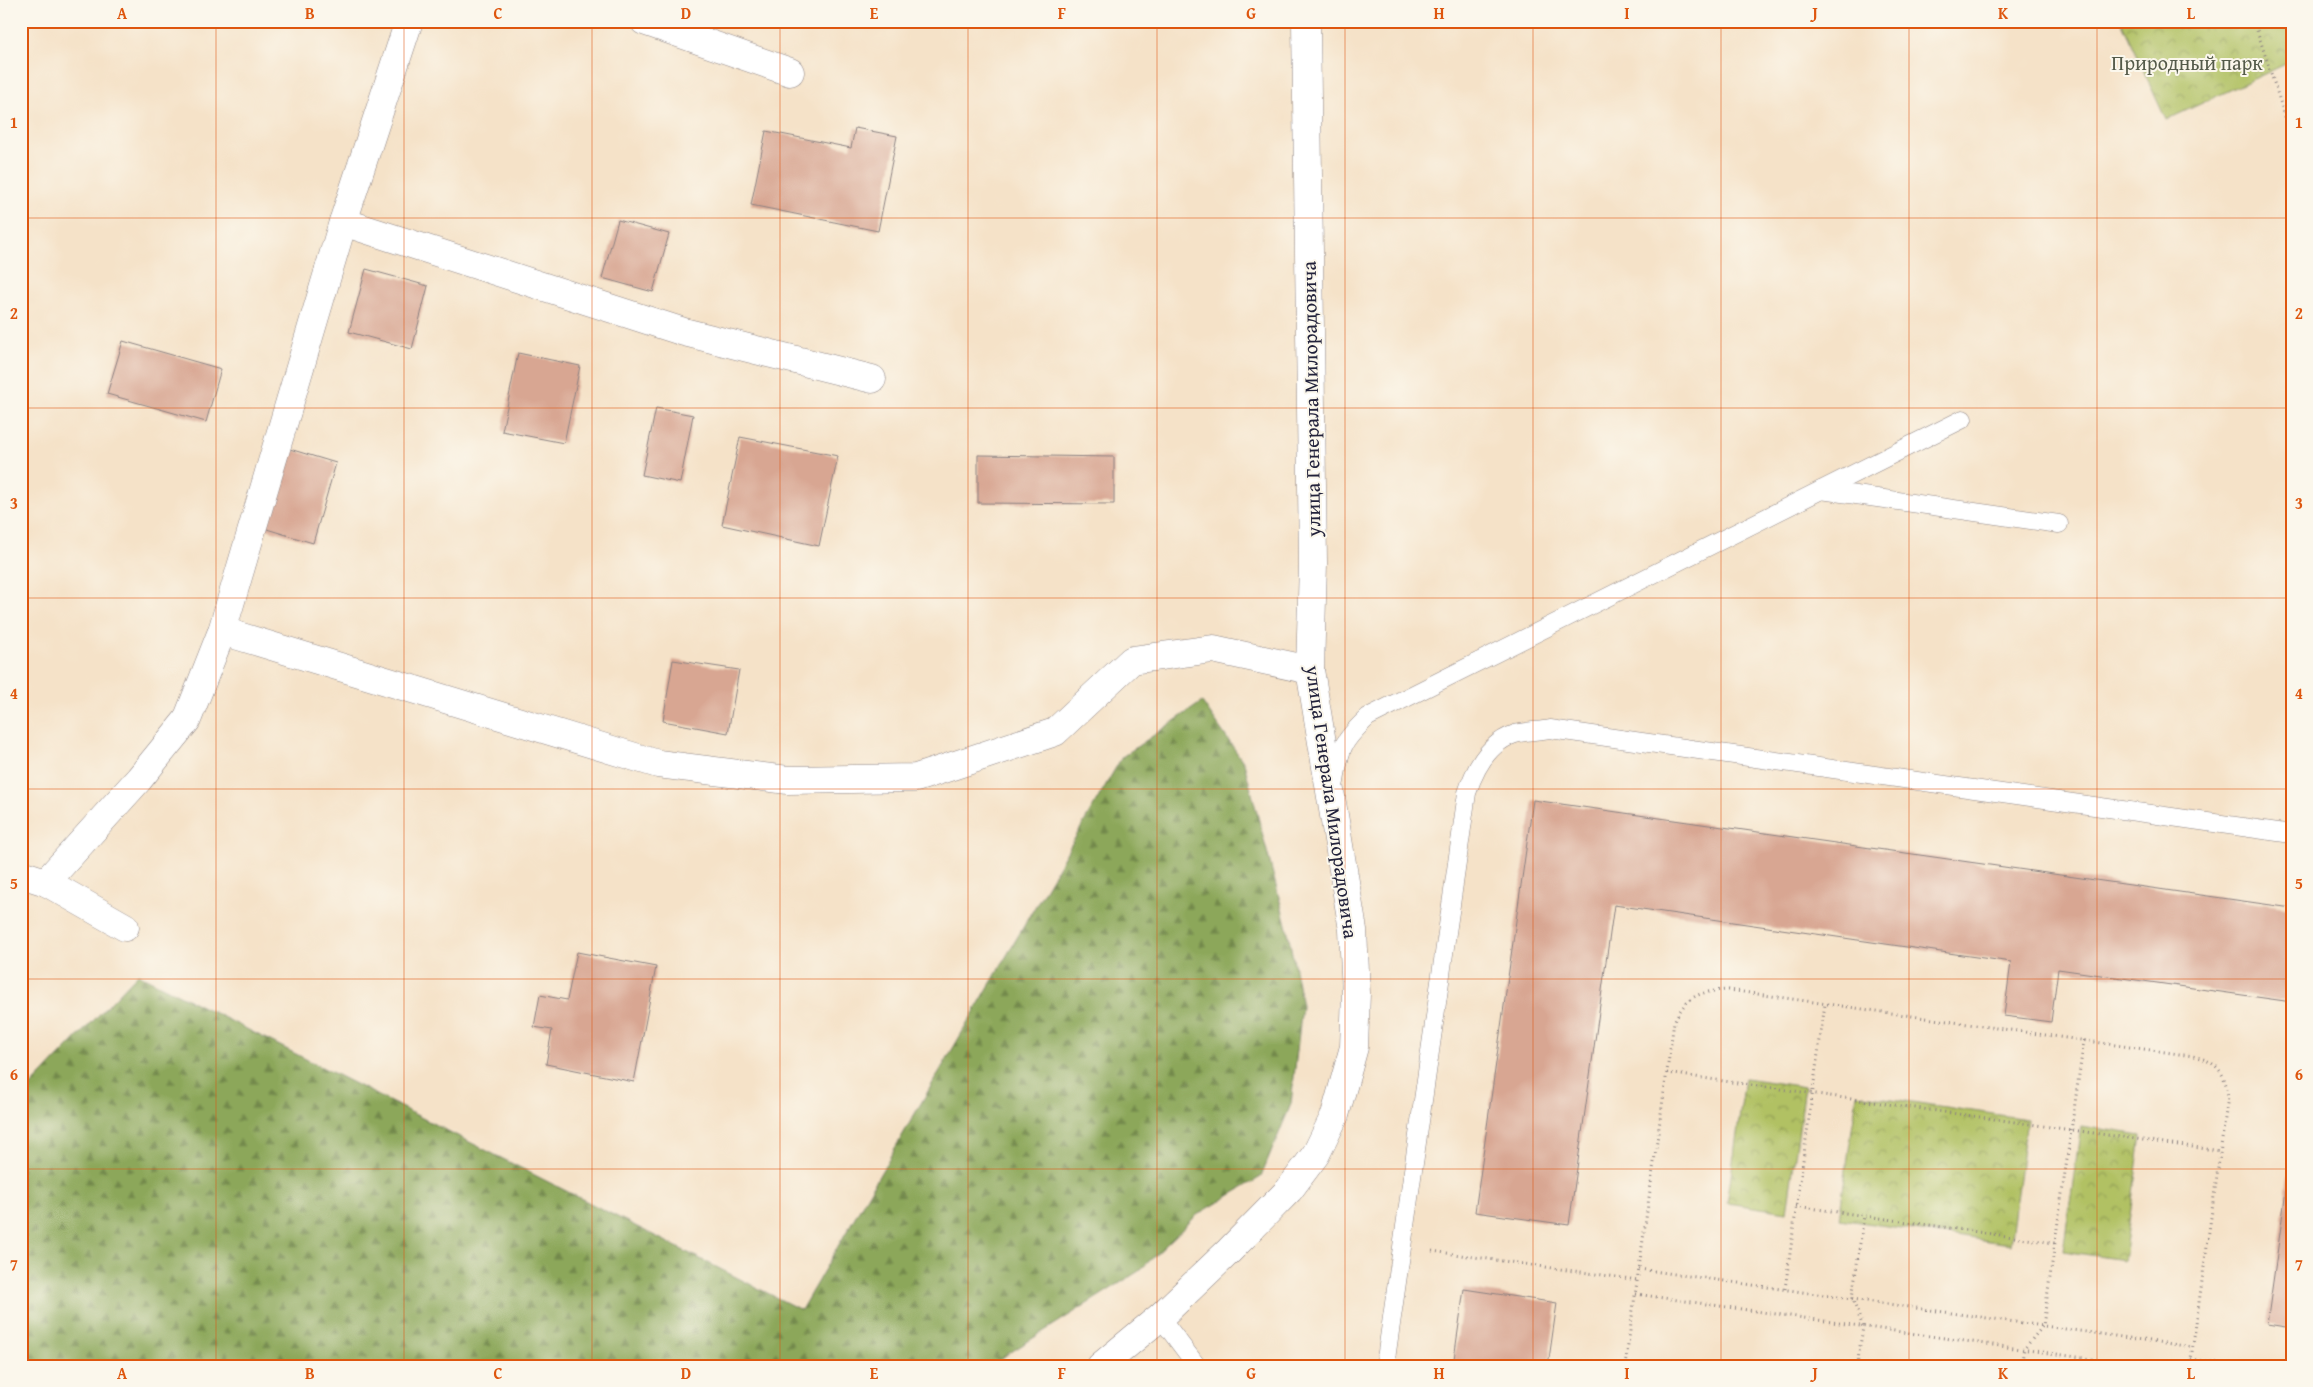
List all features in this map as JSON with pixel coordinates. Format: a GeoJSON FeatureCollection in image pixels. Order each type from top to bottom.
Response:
{"type":"FeatureCollection","features":[{"type":"Feature","properties":{"kind":"street"},"geometry":{"type":"LineString","coordinates":[[125,928],[33,878],[139,779],[187,720],[222,631],[343,222],[409,21]]}},
{"type":"Feature","properties":{"kind":"street"},"geometry":{"type":"LineString","coordinates":[[644,21],[790,72]]}},
{"type":"Feature","properties":{"kind":"street","name":"улица Генерала Милорадовича"},"geometry":{"type":"LineString","coordinates":[[1101,1366],[1160,1317],[1289,1190],[1316,1154],[1335,1115],[1354,1047],[1356,993],[1353,930],[1344,866],[1332,807],[1310,670],[1313,563],[1306,21]]}},
{"type":"Feature","properties":{"kind":"street"},"geometry":{"type":"LineString","coordinates":[[343,222],[684,332],[872,379]]}},
{"type":"Feature","properties":{"kind":"street"},"geometry":{"type":"LineString","coordinates":[[222,631],[658,764],[788,780],[916,778],[1054,732],[1132,660],[1213,649],[1310,670]]}},
{"type":"Feature","properties":{"kind":"lane"},"geometry":{"type":"LineString","coordinates":[[1332,807],[1339,754],[1348,736],[1368,717],[1962,419]]}},
{"type":"Feature","properties":{"kind":"lane"},"geometry":{"type":"LineString","coordinates":[[1821,490],[2059,524]]}},
{"type":"Feature","properties":{"kind":"lane"},"geometry":{"type":"LineString","coordinates":[[1385,1366],[1467,793],[1476,768],[1486,755],[1492,748],[1514,735],[1550,729],[2292,834]]}},
{"type":"Feature","properties":{"kind":"lane"},"geometry":{"type":"LineString","coordinates":[[1160,1317],[1197,1366]]}},
{"type":"Feature","properties":{"kind":"path"},"geometry":{"type":"LineString","coordinates":[[2254,21],[2292,140]]}},
{"type":"Feature","properties":{"kind":"path"},"geometry":{"type":"LineString","coordinates":[[2289,129],[2286,76],[2292,59]]}},
{"type":"Feature","properties":{"kind":"path"},"geometry":{"type":"LineString","coordinates":[[1626,1366],[1674,1022],[1691,998],[1707,990],[1729,990],[2194,1056],[2207,1059],[2218,1067],[2226,1080],[2228,1097],[2190,1366]]}},
{"type":"Feature","properties":{"kind":"path"},"geometry":{"type":"LineString","coordinates":[[1785,1289],[1825,1004]]}},
{"type":"Feature","properties":{"kind":"path"},"geometry":{"type":"LineString","coordinates":[[2021,1366],[2024,1349],[2043,1326],[2084,1040]]}},
{"type":"Feature","properties":{"kind":"path"},"geometry":{"type":"LineString","coordinates":[[1667,1073],[2221,1151]]}},
{"type":"Feature","properties":{"kind":"path"},"geometry":{"type":"LineString","coordinates":[[1796,1206],[2055,1243]]}},
{"type":"Feature","properties":{"kind":"path"},"geometry":{"type":"LineString","coordinates":[[1857,1366],[1863,1327],[1852,1298],[1864,1216]]}},
{"type":"Feature","properties":{"kind":"path"},"geometry":{"type":"LineString","coordinates":[[1402,1247],[1638,1280]]}},
{"type":"Feature","properties":{"kind":"path"},"geometry":{"type":"LineString","coordinates":[[1639,1268],[2193,1347]]}},
{"type":"Feature","properties":{"kind":"path"},"geometry":{"type":"LineString","coordinates":[[1636,1294],[2140,1366]]}},
{"type":"Feature","properties":{"kind":"path"},"geometry":{"type":"LineString","coordinates":[[2191,1359],[2238,1366]]}},
{"type":"Feature","properties":{"kind":"green space","name":"Природный парк"},"geometry":{"type":"Polygon","coordinates":[[[2121,21],[2292,21],[2292,61],[2166,120],[2121,21]]]}},
{"type":"Feature","properties":{"kind":"green space"},"geometry":{"type":"Polygon","coordinates":[[[1202,702],[1244,763],[1288,932],[1302,1006],[1291,1104],[1261,1177],[1197,1215],[1139,1271],[989,1366],[21,1366],[21,1096],[138,974],[801,1310],[1122,757],[1202,702]]]}},
{"type":"Feature","properties":{"kind":"green space"},"geometry":{"type":"Polygon","coordinates":[[[1745,1078],[1805,1087],[1787,1212],[1727,1203],[1745,1078]]]}},
{"type":"Feature","properties":{"kind":"green space"},"geometry":{"type":"Polygon","coordinates":[[[1857,1094],[2027,1119],[2010,1244],[1839,1219],[1857,1094]]]}},
{"type":"Feature","properties":{"kind":"green space"},"geometry":{"type":"Polygon","coordinates":[[[2081,1126],[2141,1135],[2124,1260],[2063,1251],[2081,1126]]]}},
{"type":"Feature","properties":{"kind":"building"},"geometry":{"type":"Polygon","coordinates":[[[855,128],[897,136],[878,231],[751,205],[766,131],[851,148],[855,128]]]}},
{"type":"Feature","properties":{"kind":"building"},"geometry":{"type":"Polygon","coordinates":[[[618,220],[669,234],[653,292],[602,278],[618,220]]]}},
{"type":"Feature","properties":{"kind":"building"},"geometry":{"type":"Polygon","coordinates":[[[366,269],[428,286],[412,349],[349,332],[366,269]]]}},
{"type":"Feature","properties":{"kind":"building"},"geometry":{"type":"Polygon","coordinates":[[[123,341],[221,369],[206,422],[107,394],[123,341]]]}},
{"type":"Feature","properties":{"kind":"building"},"geometry":{"type":"Polygon","coordinates":[[[518,353],[580,366],[564,443],[502,431],[518,353]]]}},
{"type":"Feature","properties":{"kind":"building"},"geometry":{"type":"Polygon","coordinates":[[[656,408],[693,415],[680,483],[642,475],[656,408]]]}},
{"type":"Feature","properties":{"kind":"building"},"geometry":{"type":"Polygon","coordinates":[[[740,437],[838,456],[819,546],[722,525],[740,437]]]}},
{"type":"Feature","properties":{"kind":"building"},"geometry":{"type":"Polygon","coordinates":[[[283,447],[336,463],[313,543],[260,527],[283,447]]]}},
{"type":"Feature","properties":{"kind":"building"},"geometry":{"type":"Polygon","coordinates":[[[978,455],[1114,457],[1114,504],[978,503],[978,455]]]}},
{"type":"Feature","properties":{"kind":"building"},"geometry":{"type":"Polygon","coordinates":[[[673,660],[739,670],[728,733],[663,721],[673,660]]]}},
{"type":"Feature","properties":{"kind":"building"},"geometry":{"type":"Polygon","coordinates":[[[1533,800],[2292,908],[2292,1002],[2058,969],[2051,1022],[2004,1016],[2011,962],[1614,905],[1569,1225],[1475,1212],[1533,800]]]}},
{"type":"Feature","properties":{"kind":"building"},"geometry":{"type":"Polygon","coordinates":[[[577,952],[656,967],[634,1082],[546,1064],[552,1030],[534,1027],[540,995],[567,1000],[577,952]]]}},
{"type":"Feature","properties":{"kind":"building"},"geometry":{"type":"Polygon","coordinates":[[[2292,1156],[2292,1328],[2267,1324],[2292,1156]]]}},
{"type":"Feature","properties":{"kind":"building"},"geometry":{"type":"Polygon","coordinates":[[[1464,1289],[1557,1303],[1548,1366],[1453,1366],[1464,1289]]]}}]}
